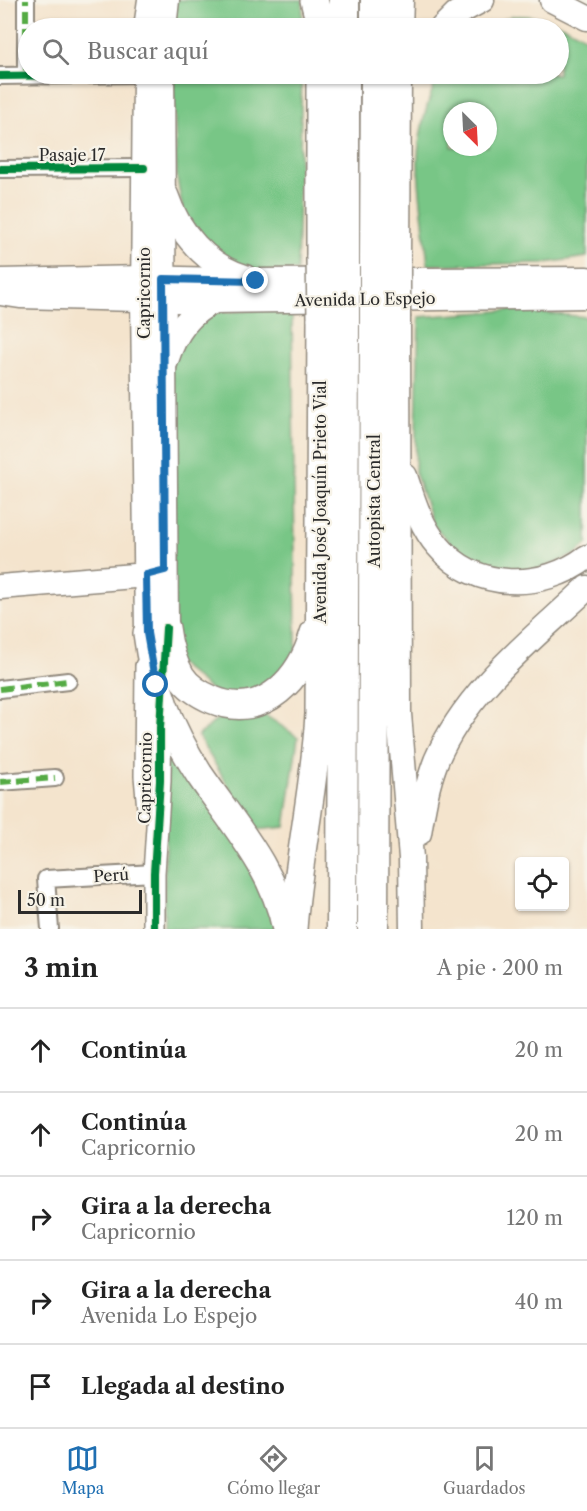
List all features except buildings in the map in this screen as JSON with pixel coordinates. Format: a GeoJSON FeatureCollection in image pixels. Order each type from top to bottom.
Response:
{"type":"FeatureCollection","features":[{"type":"Feature","properties":{"kind":"highway"},"geometry":{"type":"LineString","coordinates":[[344,0],[344,18]]}},
{"type":"Feature","properties":{"kind":"highway"},"geometry":{"type":"LineString","coordinates":[[376,0],[376,18]]}},
{"type":"Feature","properties":{"kind":"highway","name":"Autopista Central"},"geometry":{"type":"LineString","coordinates":[[342,929],[332,258],[343,84]]}},
{"type":"Feature","properties":{"kind":"highway","name":"Autopista Central"},"geometry":{"type":"LineString","coordinates":[[373,929],[387,318],[387,259],[377,84]]}},
{"type":"Feature","properties":{"kind":"main road"},"geometry":{"type":"LineString","coordinates":[[142,0],[144,18]]}},
{"type":"Feature","properties":{"kind":"main road"},"geometry":{"type":"LineString","coordinates":[[147,18],[150,0]]}},
{"type":"Feature","properties":{"kind":"main road"},"geometry":{"type":"LineString","coordinates":[[165,18],[167,0]]}},
{"type":"Feature","properties":{"kind":"main road"},"geometry":{"type":"LineString","coordinates":[[314,0],[318,18]]}},
{"type":"Feature","properties":{"kind":"main road"},"geometry":{"type":"LineString","coordinates":[[321,0],[321,18]]}},
{"type":"Feature","properties":{"kind":"main road"},"geometry":{"type":"LineString","coordinates":[[400,18],[401,0]]}},
{"type":"Feature","properties":{"kind":"main road"},"geometry":{"type":"LineString","coordinates":[[452,18],[482,0]]}},
{"type":"Feature","properties":{"kind":"main road"},"geometry":{"type":"LineString","coordinates":[[552,0],[587,18]]}},
{"type":"Feature","properties":{"kind":"main road","name":"Capricornio"},"geometry":{"type":"LineString","coordinates":[[145,84],[153,174]]}},
{"type":"Feature","properties":{"kind":"main road","name":"Capricornio"},"geometry":{"type":"LineString","coordinates":[[156,630],[153,174],[161,84]]}},
{"type":"Feature","properties":{"kind":"main road"},"geometry":{"type":"LineString","coordinates":[[321,84],[332,258]]}},
{"type":"Feature","properties":{"kind":"main road"},"geometry":{"type":"LineString","coordinates":[[399,84],[399,154]]}},
{"type":"Feature","properties":{"kind":"main road"},"geometry":{"type":"LineString","coordinates":[[387,259],[399,154],[414,84]]}},
{"type":"Feature","properties":{"kind":"main road"},"geometry":{"type":"LineString","coordinates":[[153,174],[176,217],[199,249],[225,269],[256,281]]}},
{"type":"Feature","properties":{"kind":"main road"},"geometry":{"type":"LineString","coordinates":[[554,288],[587,270]]}},
{"type":"Feature","properties":{"kind":"main road","name":"Avenida Lo Espejo"},"geometry":{"type":"LineString","coordinates":[[0,281],[153,289],[215,301],[554,288],[587,279]]}},
{"type":"Feature","properties":{"kind":"main road","name":"Avenida Lo Espejo"},"geometry":{"type":"LineString","coordinates":[[0,293],[20,296],[256,281],[554,288],[587,296]]}},
{"type":"Feature","properties":{"kind":"main road"},"geometry":{"type":"LineString","coordinates":[[554,288],[587,304]]}},
{"type":"Feature","properties":{"kind":"main road","name":"Capricornio"},"geometry":{"type":"LineString","coordinates":[[153,289],[163,369],[155,572]]}},
{"type":"Feature","properties":{"kind":"main road"},"geometry":{"type":"LineString","coordinates":[[163,369],[175,338],[182,328],[198,310],[215,301]]}},
{"type":"Feature","properties":{"kind":"main road","name":"Avenida José Joaquín Prieto Vial"},"geometry":{"type":"LineString","coordinates":[[293,929],[299,867],[311,797],[318,736],[319,611],[332,318]]}},
{"type":"Feature","properties":{"kind":"main road"},"geometry":{"type":"LineString","coordinates":[[387,318],[399,451],[399,714],[413,886],[412,929]]}},
{"type":"Feature","properties":{"kind":"main road"},"geometry":{"type":"LineString","coordinates":[[399,451],[413,499],[429,534],[445,555],[464,569],[494,580],[532,580],[560,573],[587,557]]}},
{"type":"Feature","properties":{"kind":"main road"},"geometry":{"type":"LineString","coordinates":[[0,587],[155,572]]}},
{"type":"Feature","properties":{"kind":"main road"},"geometry":{"type":"LineString","coordinates":[[413,886],[425,798],[436,763],[453,729],[486,684],[587,588]]}},
{"type":"Feature","properties":{"kind":"main road"},"geometry":{"type":"LineString","coordinates":[[156,630],[188,685],[217,702],[241,705],[266,699],[285,686],[292,678],[312,642],[319,611]]}},
{"type":"Feature","properties":{"kind":"main road"},"geometry":{"type":"LineString","coordinates":[[156,630],[151,667],[161,700],[178,737],[199,773],[262,864],[277,897],[286,929]]}},
{"type":"Feature","properties":{"kind":"street"},"geometry":{"type":"LineString","coordinates":[[26,0],[26,18]]}},
{"type":"Feature","properties":{"kind":"street"},"geometry":{"type":"LineString","coordinates":[[0,76],[18,75]]}},
{"type":"Feature","properties":{"kind":"street","name":"Pasaje 17"},"geometry":{"type":"LineString","coordinates":[[0,168],[153,174]]}},
{"type":"Feature","properties":{"kind":"street","name":"Capricornio"},"geometry":{"type":"LineString","coordinates":[[154,929],[154,873],[145,776],[156,630]]}},
{"type":"Feature","properties":{"kind":"street"},"geometry":{"type":"LineString","coordinates":[[0,689],[68,681]]}},
{"type":"Feature","properties":{"kind":"street","name":"Capricornio"},"geometry":{"type":"LineString","coordinates":[[154,873],[159,823],[161,700]]}},
{"type":"Feature","properties":{"kind":"street"},"geometry":{"type":"LineString","coordinates":[[0,782],[55,778]]}},
{"type":"Feature","properties":{"kind":"street","name":"Perú"},"geometry":{"type":"LineString","coordinates":[[50,929],[46,879],[154,873]]}},
{"type":"Feature","properties":{"kind":"green space"},"geometry":{"type":"Polygon","coordinates":[[[174,0],[303,0],[302,18],[173,18],[174,0]]]}},
{"type":"Feature","properties":{"kind":"green space"},"geometry":{"type":"Polygon","coordinates":[[[532,17],[542,18],[507,18],[532,17]]]}},
{"type":"Feature","properties":{"kind":"green space"},"geometry":{"type":"Polygon","coordinates":[[[569,29],[587,39],[587,257],[545,263],[428,265],[418,164],[419,142],[435,84],[569,84],[569,29]]]}},
{"type":"Feature","properties":{"kind":"green space"},"geometry":{"type":"Polygon","coordinates":[[[173,84],[302,84],[297,271],[255,271],[208,250],[184,216],[177,179],[173,84]]]}},
{"type":"Feature","properties":{"kind":"green space"},"geometry":{"type":"Polygon","coordinates":[[[292,308],[296,647],[293,661],[260,693],[218,696],[173,659],[170,368],[177,344],[208,313],[292,308]]]}},
{"type":"Feature","properties":{"kind":"green space"},"geometry":{"type":"Polygon","coordinates":[[[512,310],[587,317],[587,544],[576,554],[530,573],[472,564],[433,525],[415,472],[419,317],[512,310]]]}},
{"type":"Feature","properties":{"kind":"green space"},"geometry":{"type":"Polygon","coordinates":[[[265,715],[298,737],[285,827],[255,830],[198,736],[221,716],[240,719],[265,715]]]}},
{"type":"Feature","properties":{"kind":"green space"},"geometry":{"type":"Polygon","coordinates":[[[166,730],[263,881],[279,929],[164,929],[166,730]]]}},
{"type":"Feature","properties":{"kind":"marked path"},"geometry":{"type":"LineString","coordinates":[[26,0],[26,18]]}},
{"type":"Feature","properties":{"kind":"marked path"},"geometry":{"type":"LineString","coordinates":[[0,689],[68,681]]}},
{"type":"Feature","properties":{"kind":"marked path"},"geometry":{"type":"LineString","coordinates":[[0,782],[55,778]]}},
{"type":"Feature","properties":{"kind":"cycle path"},"geometry":{"type":"LineString","coordinates":[[0,76],[18,76]]}},
{"type":"Feature","properties":{"kind":"cycle path"},"geometry":{"type":"LineString","coordinates":[[0,169],[144,168]]}},
{"type":"Feature","properties":{"kind":"cycle path"},"geometry":{"type":"LineString","coordinates":[[154,929],[154,873],[166,628]]}},
{"type":"Feature","properties":{"kind":"route"},"geometry":{"type":"LineString","coordinates":[[156,685],[151,667],[147,633],[146,575],[165,570],[163,279],[256,281]]}}]}
